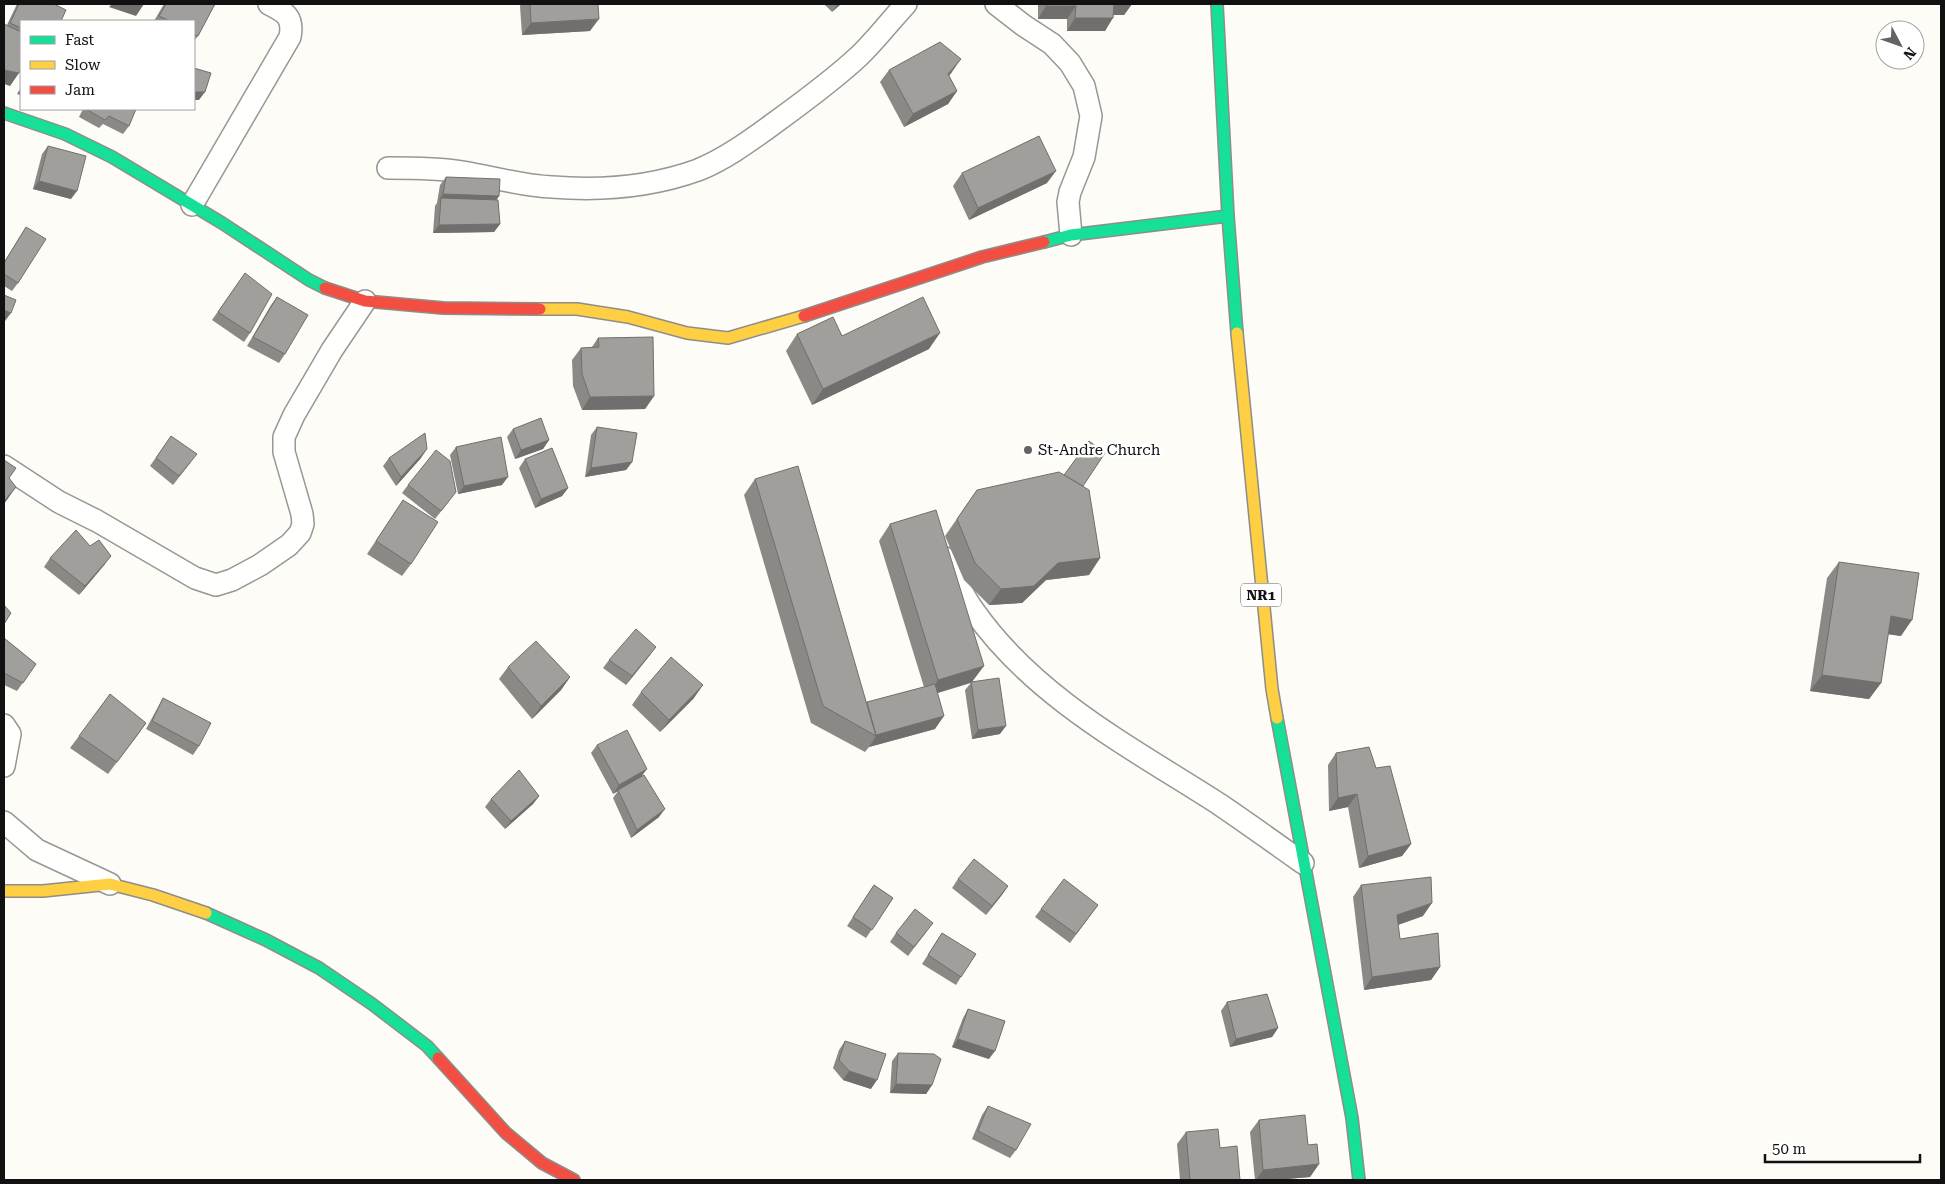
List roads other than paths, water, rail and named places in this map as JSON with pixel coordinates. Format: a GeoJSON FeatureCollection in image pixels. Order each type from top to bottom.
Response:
{"type":"FeatureCollection","features":[{"type":"Feature","properties":{"kind":"main road","name":"NR1"},"geometry":{"type":"LineString","coordinates":[[1217,4],[1228,216],[1246,446],[1272,689],[1352,1118],[1359,1180]]}},
{"type":"Feature","properties":{"kind":"main road"},"geometry":{"type":"LineString","coordinates":[[4,113],[65,134],[112,157],[192,205],[309,280],[334,292],[365,301],[443,308],[577,309],[628,318],[687,333],[728,338],[823,310],[982,257],[1071,235],[1228,216]]}},
{"type":"Feature","properties":{"kind":"main road"},"geometry":{"type":"LineString","coordinates":[[4,891],[43,891],[110,884],[153,895],[216,916],[319,968],[372,1004],[427,1046],[506,1133],[542,1163],[574,1180]]}},
{"type":"Feature","properties":{"kind":"street"},"geometry":{"type":"LineString","coordinates":[[192,205],[290,37],[292,27],[290,19],[284,12],[269,4]]}},
{"type":"Feature","properties":{"kind":"street"},"geometry":{"type":"LineString","coordinates":[[388,168],[430,168],[464,172],[516,184],[562,188],[600,189],[638,186],[672,178],[699,169],[732,152],[801,104],[858,56],[906,4]]}},
{"type":"Feature","properties":{"kind":"street"},"geometry":{"type":"LineString","coordinates":[[996,4],[1052,44],[1070,63],[1084,86],[1092,116],[1084,157],[1068,202],[1071,235]]}},
{"type":"Feature","properties":{"kind":"street"},"geometry":{"type":"LineString","coordinates":[[4,466],[59,502],[195,578],[216,585],[232,580],[289,545],[300,533],[303,524],[302,514],[284,452],[284,437],[294,415],[332,350],[365,301]]}},
{"type":"Feature","properties":{"kind":"street"},"geometry":{"type":"LineString","coordinates":[[940,539],[944,556],[973,610],[998,642],[1031,675],[1124,745],[1220,805],[1303,863]]}},
{"type":"Feature","properties":{"kind":"street"},"geometry":{"type":"LineString","coordinates":[[4,726],[10,734],[4,766]]}},
{"type":"Feature","properties":{"kind":"street"},"geometry":{"type":"LineString","coordinates":[[4,822],[37,850],[110,884]]}},
{"type":"Feature","properties":{"kind":"place","name":"St-Andre Church"},"geometry":{"type":"Point","coordinates":[1028,450]}}]}
